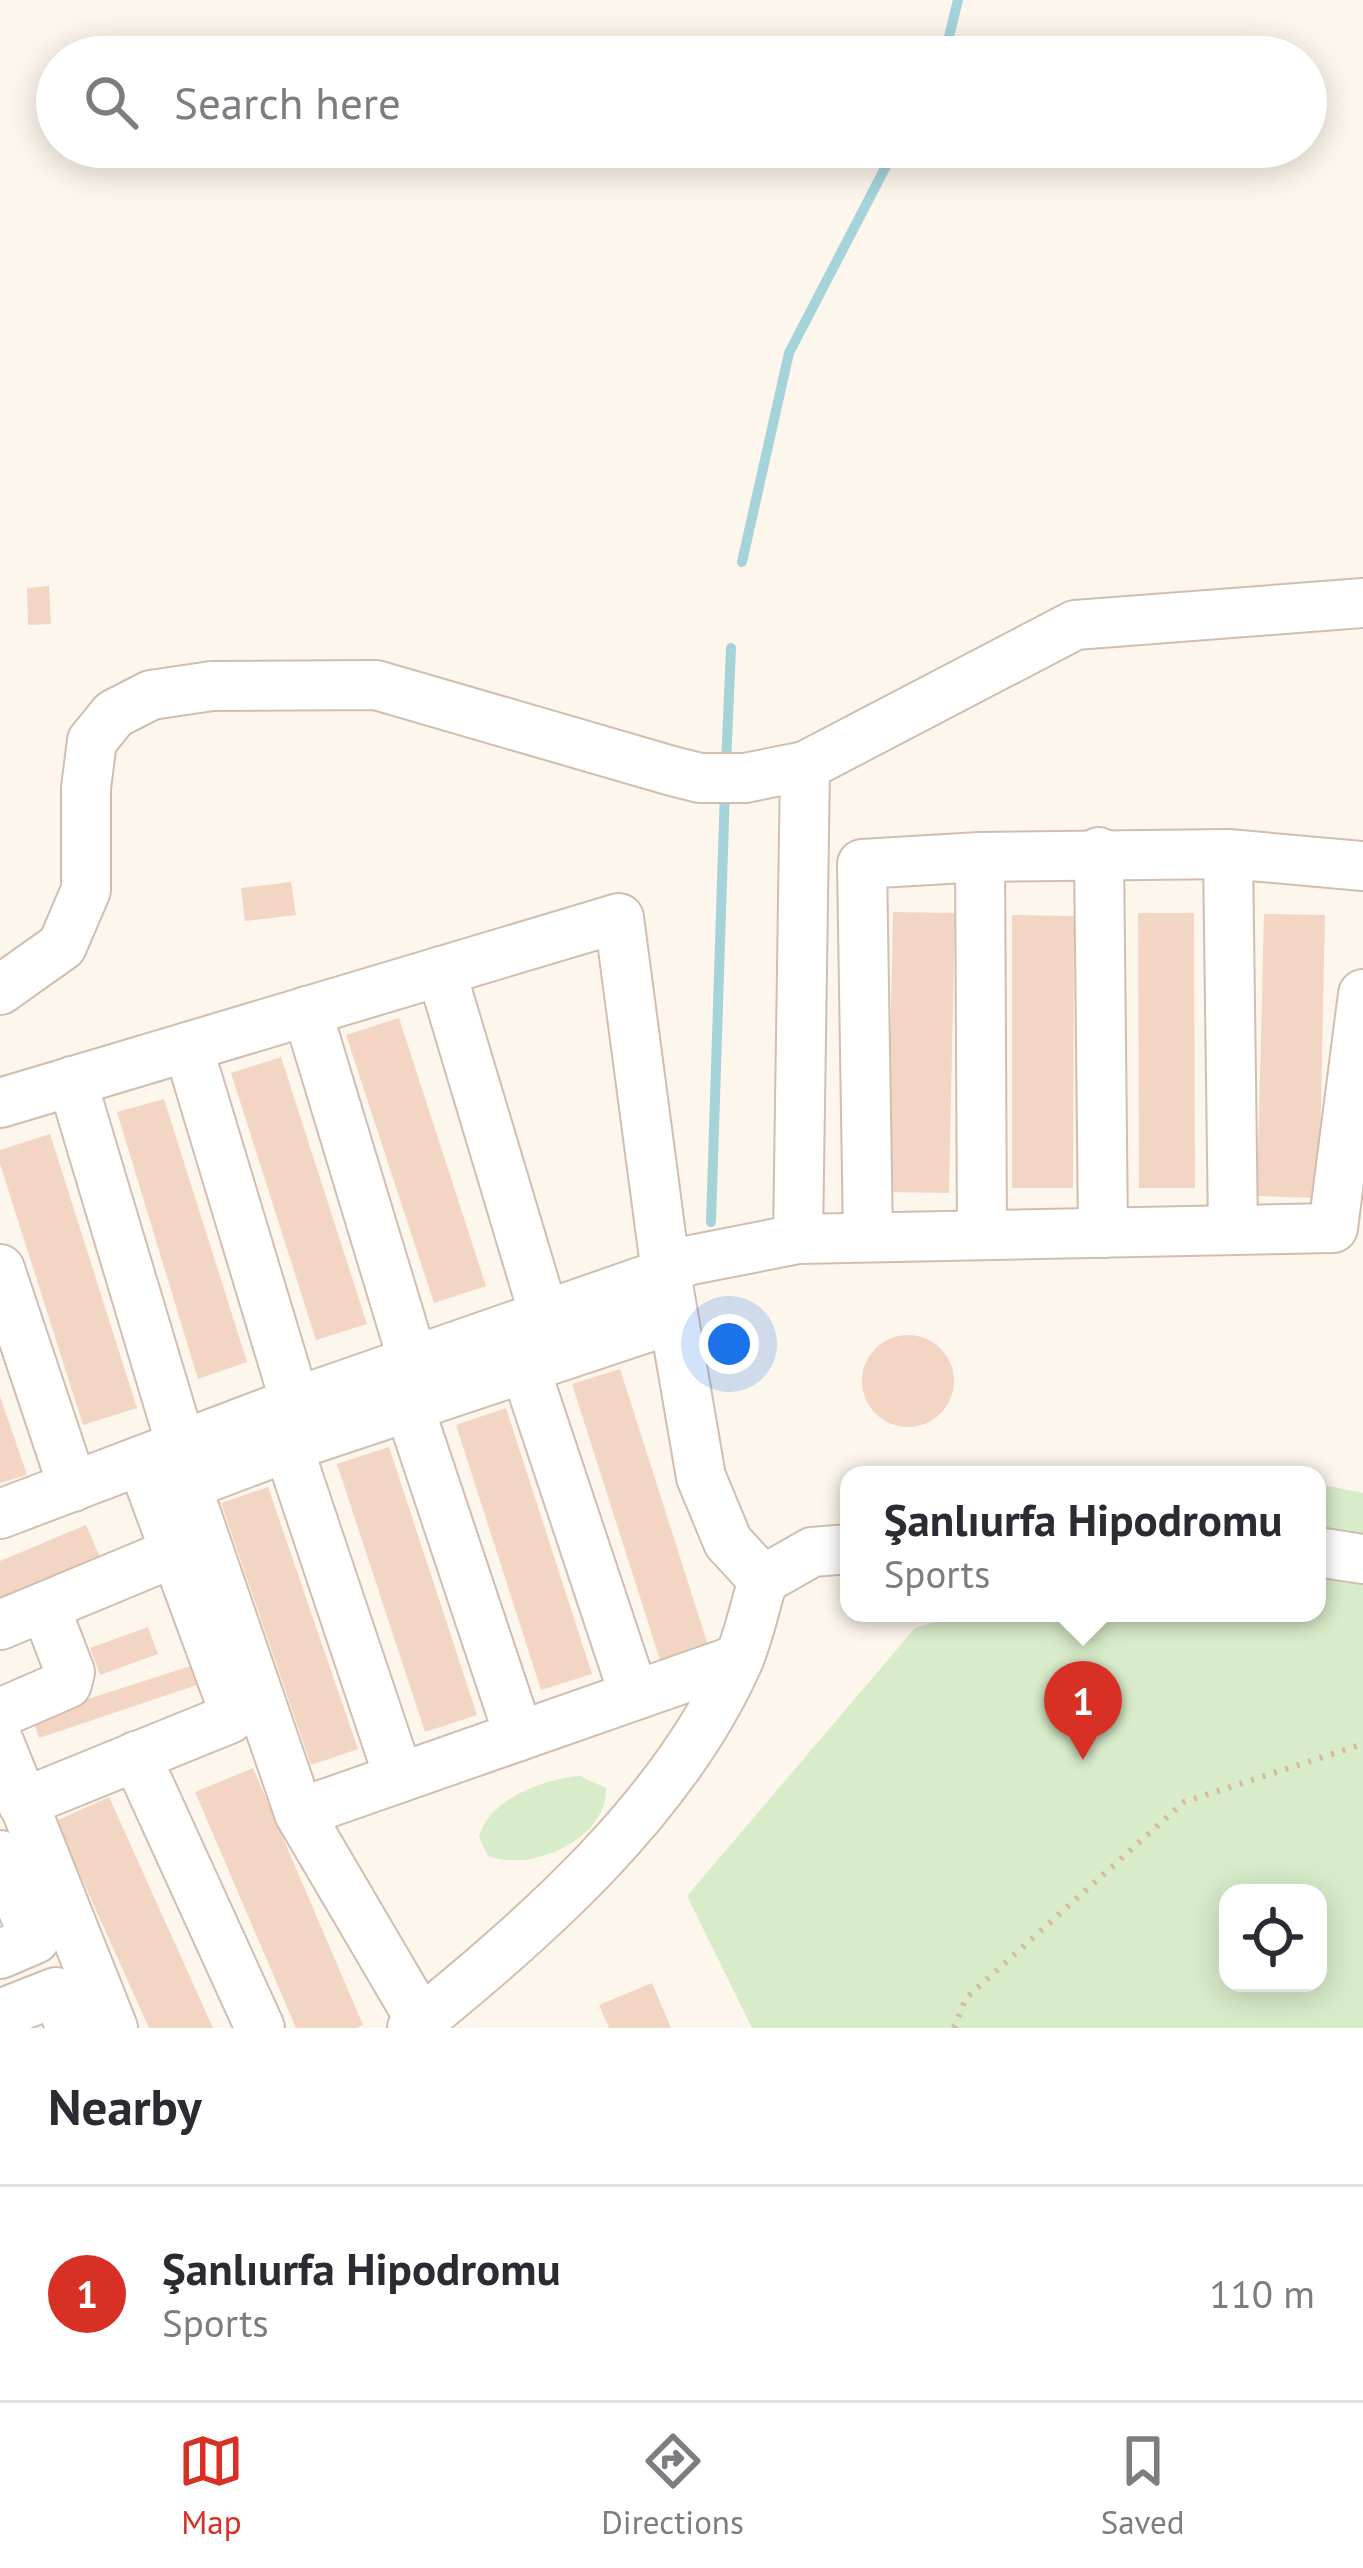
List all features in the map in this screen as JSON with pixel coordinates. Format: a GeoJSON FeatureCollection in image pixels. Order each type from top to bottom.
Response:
{"type":"FeatureCollection","features":[{"type":"Feature","properties":{"kind":"street"},"geometry":{"type":"LineString","coordinates":[[0,991],[62,946],[86,890],[86,788],[92,741],[114,714],[151,695],[212,686],[376,685],[723,778],[805,766],[1075,625],[1363,603]]}},
{"type":"Feature","properties":{"kind":"street"},"geometry":{"type":"LineString","coordinates":[[798,1239],[805,766]]}},
{"type":"Feature","properties":{"kind":"street"},"geometry":{"type":"LineString","coordinates":[[868,1237],[862,864],[1099,852],[1228,854],[1363,866]]}},
{"type":"Feature","properties":{"kind":"street"},"geometry":{"type":"LineString","coordinates":[[1099,852],[1103,1233]]}},
{"type":"Feature","properties":{"kind":"street"},"geometry":{"type":"LineString","coordinates":[[1228,854],[1232,1230]]}},
{"type":"Feature","properties":{"kind":"street"},"geometry":{"type":"LineString","coordinates":[[980,857],[982,1235]]}},
{"type":"Feature","properties":{"kind":"street"},"geometry":{"type":"LineString","coordinates":[[0,1103],[619,918],[701,1477],[728,1542],[763,1580]]}},
{"type":"Feature","properties":{"kind":"street"},"geometry":{"type":"LineString","coordinates":[[441,971],[544,1315]]}},
{"type":"Feature","properties":{"kind":"street"},"geometry":{"type":"LineString","coordinates":[[0,1514],[162,1453],[292,1425],[411,1384],[544,1315],[675,1285],[798,1239],[1333,1228],[1363,994]]}},
{"type":"Feature","properties":{"kind":"street"},"geometry":{"type":"LineString","coordinates":[[307,1011],[411,1384],[519,1736]]}},
{"type":"Feature","properties":{"kind":"street"},"geometry":{"type":"LineString","coordinates":[[188,1047],[292,1425],[399,1778]]}},
{"type":"Feature","properties":{"kind":"street"},"geometry":{"type":"LineString","coordinates":[[22,1803],[229,1719],[233,1709],[173,1553],[162,1453],[72,1081]]}},
{"type":"Feature","properties":{"kind":"street"},"geometry":{"type":"LineString","coordinates":[[0,1269],[73,1487]]}},
{"type":"Feature","properties":{"kind":"street"},"geometry":{"type":"LineString","coordinates":[[411,1384],[525,1368],[675,1285]]}},
{"type":"Feature","properties":{"kind":"street"},"geometry":{"type":"LineString","coordinates":[[525,1368],[634,1695]]}},
{"type":"Feature","properties":{"kind":"street"},"geometry":{"type":"LineString","coordinates":[[292,1425],[190,1484],[188,1490],[299,1813],[417,2025],[593,1871],[653,1796],[739,1659],[763,1580],[812,1552],[840,1550]]}},
{"type":"Feature","properties":{"kind":"street"},"geometry":{"type":"LineString","coordinates":[[0,1625],[173,1553]]}},
{"type":"Feature","properties":{"kind":"street"},"geometry":{"type":"LineString","coordinates":[[1326,1553],[1363,1559]]}},
{"type":"Feature","properties":{"kind":"street"},"geometry":{"type":"LineString","coordinates":[[0,1713],[67,1684],[70,1672],[45,1606]]}},
{"type":"Feature","properties":{"kind":"street"},"geometry":{"type":"LineString","coordinates":[[299,1813],[739,1659]]}},
{"type":"Feature","properties":{"kind":"street"},"geometry":{"type":"LineString","coordinates":[[0,1744],[113,2028]]}},
{"type":"Feature","properties":{"kind":"street"},"geometry":{"type":"LineString","coordinates":[[136,1756],[260,2028]]}},
{"type":"Feature","properties":{"kind":"street"},"geometry":{"type":"LineString","coordinates":[[0,1855],[35,1939],[0,1954]]}},
{"type":"Feature","properties":{"kind":"street"},"geometry":{"type":"LineString","coordinates":[[0,2014],[56,1992],[71,2028]]}},
{"type":"Feature","properties":{"kind":"path"},"geometry":{"type":"LineString","coordinates":[[954,2028],[966,1998],[1184,1802],[1363,1744]]}},
{"type":"Feature","properties":{"kind":"green space"},"geometry":{"type":"Polygon","coordinates":[[[1326,1485],[1363,1493],[1363,2028],[752,2028],[687,1896],[915,1628],[936,1622],[1326,1622],[1326,1485]]]}},
{"type":"Feature","properties":{"kind":"green space"},"geometry":{"type":"Polygon","coordinates":[[[580,1776],[606,1788],[595,1822],[581,1836],[525,1860],[488,1856],[479,1837],[494,1812],[519,1793],[580,1776]]]}},
{"type":"Feature","properties":{"kind":"building"},"geometry":{"type":"Polygon","coordinates":[[[49,586],[51,624],[28,625],[27,588],[49,586]]]}},
{"type":"Feature","properties":{"kind":"building"},"geometry":{"type":"Polygon","coordinates":[[[291,882],[296,915],[245,921],[241,888],[291,882]]]}},
{"type":"Feature","properties":{"kind":"building"},"geometry":{"type":"Polygon","coordinates":[[[893,912],[955,913],[949,1193],[887,1192],[893,912]]]}},
{"type":"Feature","properties":{"kind":"building"},"geometry":{"type":"Polygon","coordinates":[[[1138,913],[1194,913],[1195,1188],[1139,1188],[1138,913]]]}},
{"type":"Feature","properties":{"kind":"building"},"geometry":{"type":"Polygon","coordinates":[[[1264,914],[1325,915],[1319,1198],[1257,1196],[1264,914]]]}},
{"type":"Feature","properties":{"kind":"building"},"geometry":{"type":"Polygon","coordinates":[[[1012,915],[1074,916],[1073,1188],[1012,1188],[1012,915]]]}},
{"type":"Feature","properties":{"kind":"building"},"geometry":{"type":"Polygon","coordinates":[[[399,1018],[486,1286],[434,1303],[346,1035],[399,1018]]]}},
{"type":"Feature","properties":{"kind":"building"},"geometry":{"type":"Polygon","coordinates":[[[281,1057],[367,1324],[316,1340],[231,1073],[281,1057]]]}},
{"type":"Feature","properties":{"kind":"building"},"geometry":{"type":"Polygon","coordinates":[[[164,1099],[247,1362],[198,1379],[117,1112],[164,1099]]]}},
{"type":"Feature","properties":{"kind":"building"},"geometry":{"type":"Polygon","coordinates":[[[50,1134],[137,1408],[83,1425],[0,1164],[0,1150],[50,1134]]]}},
{"type":"Feature","properties":{"kind":"building"},"geometry":{"type":"Polygon","coordinates":[[[908,1335],[940,1349],[954,1381],[940,1413],[908,1427],[876,1413],[862,1381],[876,1349],[908,1335]]]}},
{"type":"Feature","properties":{"kind":"building"},"geometry":{"type":"Polygon","coordinates":[[[620,1369],[708,1645],[660,1660],[572,1384],[620,1369]]]}},
{"type":"Feature","properties":{"kind":"building"},"geometry":{"type":"Polygon","coordinates":[[[0,1396],[27,1475],[0,1483],[0,1396]]]}},
{"type":"Feature","properties":{"kind":"building"},"geometry":{"type":"Polygon","coordinates":[[[506,1408],[592,1674],[541,1690],[456,1425],[506,1408]]]}},
{"type":"Feature","properties":{"kind":"building"},"geometry":{"type":"Polygon","coordinates":[[[389,1447],[477,1715],[425,1732],[337,1464],[389,1447]]]}},
{"type":"Feature","properties":{"kind":"building"},"geometry":{"type":"Polygon","coordinates":[[[268,1487],[358,1749],[311,1765],[221,1503],[268,1487]]]}},
{"type":"Feature","properties":{"kind":"building"},"geometry":{"type":"Polygon","coordinates":[[[86,1525],[102,1562],[0,1604],[0,1561],[86,1525]]]}},
{"type":"Feature","properties":{"kind":"building"},"geometry":{"type":"Polygon","coordinates":[[[148,1627],[158,1654],[100,1675],[90,1648],[148,1627]]]}},
{"type":"Feature","properties":{"kind":"building"},"geometry":{"type":"Polygon","coordinates":[[[200,1663],[206,1682],[39,1738],[32,1717],[200,1663]]]}},
{"type":"Feature","properties":{"kind":"building"},"geometry":{"type":"Polygon","coordinates":[[[253,1768],[363,2025],[356,2028],[296,2028],[195,1792],[253,1768]]]}},
{"type":"Feature","properties":{"kind":"building"},"geometry":{"type":"Polygon","coordinates":[[[109,1797],[213,2028],[149,2028],[56,1821],[109,1797]]]}},
{"type":"Feature","properties":{"kind":"building"},"geometry":{"type":"Polygon","coordinates":[[[652,1983],[671,2028],[609,2028],[599,2005],[652,1983]]]}},
{"type":"Feature","properties":{"kind":"waterway"},"geometry":{"type":"LineString","coordinates":[[949,36],[958,0]]}},
{"type":"Feature","properties":{"kind":"waterway"},"geometry":{"type":"LineString","coordinates":[[742,562],[789,353],[885,168]]}},
{"type":"Feature","properties":{"kind":"waterway"},"geometry":{"type":"LineString","coordinates":[[726,765],[731,648]]}},
{"type":"Feature","properties":{"kind":"waterway"},"geometry":{"type":"LineString","coordinates":[[711,1222],[725,789]]}},
{"type":"Feature","properties":{"kind":"place","name":"Şanlıurfa Hipodromu"},"geometry":{"type":"Point","coordinates":[1083,1760]}}]}
